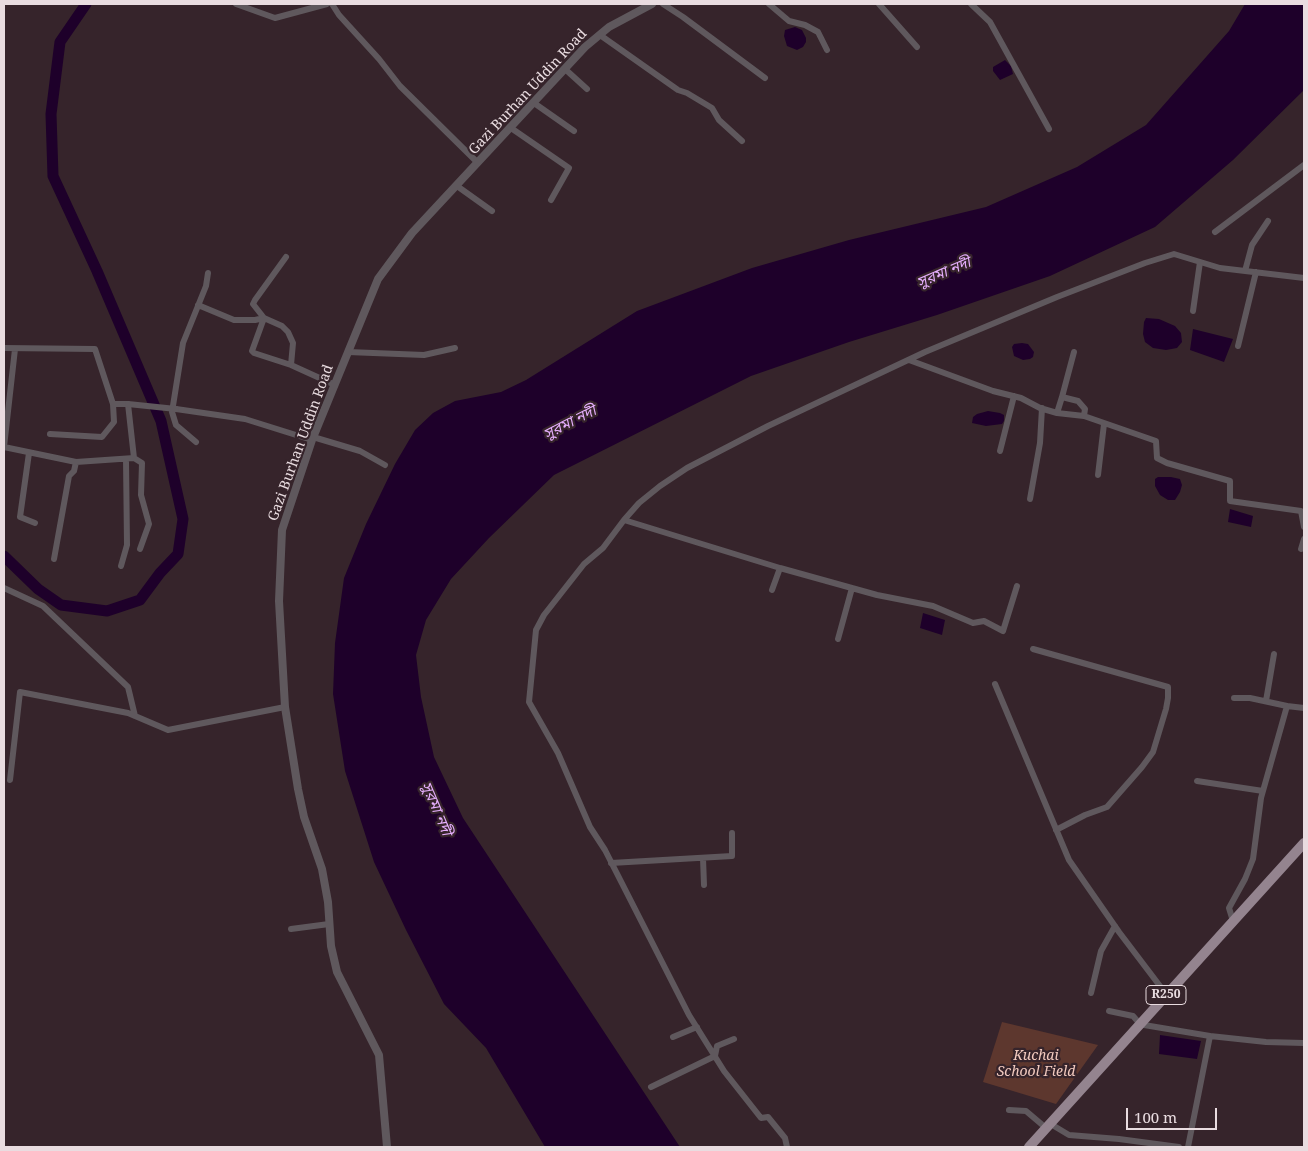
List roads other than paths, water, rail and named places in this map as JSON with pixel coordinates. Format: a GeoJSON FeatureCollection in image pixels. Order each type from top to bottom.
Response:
{"type":"FeatureCollection","features":[{"type":"Feature","properties":{"kind":"main road","name":"R250"},"geometry":{"type":"LineString","coordinates":[[1142,1024],[1166,994],[1304,843]]}},
{"type":"Feature","properties":{"kind":"main road","name":"R250"},"geometry":{"type":"LineString","coordinates":[[1029,1147],[1050,1127],[1142,1024],[1304,849]]}},
{"type":"Feature","properties":{"kind":"main road","name":"R250"},"geometry":{"type":"LineString","coordinates":[[1035,1147],[1050,1127]]}},
{"type":"Feature","properties":{"kind":"street"},"geometry":{"type":"LineString","coordinates":[[236,4],[275,18],[327,4]]}},
{"type":"Feature","properties":{"kind":"street"},"geometry":{"type":"LineString","coordinates":[[332,4],[339,15],[379,59],[400,86],[478,163]]}},
{"type":"Feature","properties":{"kind":"street","name":"Gazi Burhan Uddin Road"},"geometry":{"type":"LineString","coordinates":[[387,1147],[379,1055],[337,972],[331,946],[322,869],[304,817],[298,789],[285,707],[280,601],[282,530],[313,439],[378,280],[412,233],[585,47],[609,26],[652,4]]}},
{"type":"Feature","properties":{"kind":"street"},"geometry":{"type":"LineString","coordinates":[[663,4],[683,16],[765,78]]}},
{"type":"Feature","properties":{"kind":"street"},"geometry":{"type":"LineString","coordinates":[[769,4],[790,21],[805,25],[818,32],[827,50]]}},
{"type":"Feature","properties":{"kind":"street"},"geometry":{"type":"LineString","coordinates":[[879,4],[918,47]]}},
{"type":"Feature","properties":{"kind":"street"},"geometry":{"type":"LineString","coordinates":[[971,4],[990,22],[1049,130]]}},
{"type":"Feature","properties":{"kind":"street"},"geometry":{"type":"LineString","coordinates":[[600,35],[678,90],[687,93],[712,108],[719,120],[742,141]]}},
{"type":"Feature","properties":{"kind":"street"},"geometry":{"type":"LineString","coordinates":[[565,69],[587,89]]}},
{"type":"Feature","properties":{"kind":"street"},"geometry":{"type":"LineString","coordinates":[[534,103],[574,131]]}},
{"type":"Feature","properties":{"kind":"street"},"geometry":{"type":"LineString","coordinates":[[511,128],[569,168],[551,200]]}},
{"type":"Feature","properties":{"kind":"street"},"geometry":{"type":"LineString","coordinates":[[1215,232],[1304,165]]}},
{"type":"Feature","properties":{"kind":"street"},"geometry":{"type":"LineString","coordinates":[[457,186],[492,211]]}},
{"type":"Feature","properties":{"kind":"street"},"geometry":{"type":"LineString","coordinates":[[1245,271],[1252,245],[1268,221]]}},
{"type":"Feature","properties":{"kind":"street"},"geometry":{"type":"LineString","coordinates":[[787,1147],[785,1138],[768,1117],[761,1118],[715,1056],[697,1027],[611,863],[590,827],[558,753],[529,702],[536,630],[544,615],[584,564],[603,548],[639,503],[688,468],[768,426],[909,360],[1039,304],[1145,263],[1174,254],[1220,268],[1304,278]]}},
{"type":"Feature","properties":{"kind":"street"},"geometry":{"type":"LineString","coordinates":[[286,257],[253,304],[264,318],[282,326],[288,332],[293,343],[291,365]]}},
{"type":"Feature","properties":{"kind":"street"},"geometry":{"type":"LineString","coordinates":[[1193,311],[1200,262]]}},
{"type":"Feature","properties":{"kind":"street"},"geometry":{"type":"LineString","coordinates":[[1238,346],[1256,272]]}},
{"type":"Feature","properties":{"kind":"street"},"geometry":{"type":"LineString","coordinates":[[196,442],[176,425],[172,412],[183,344],[206,286],[208,274]]}},
{"type":"Feature","properties":{"kind":"street"},"geometry":{"type":"LineString","coordinates":[[198,305],[234,320],[264,318]]}},
{"type":"Feature","properties":{"kind":"street"},"geometry":{"type":"LineString","coordinates":[[264,318],[252,350],[254,353],[291,365],[335,385]]}},
{"type":"Feature","properties":{"kind":"street"},"geometry":{"type":"LineString","coordinates":[[4,348],[95,349],[113,404],[114,422],[102,437],[50,434]]}},
{"type":"Feature","properties":{"kind":"street"},"geometry":{"type":"LineString","coordinates":[[348,352],[424,355],[455,348]]}},
{"type":"Feature","properties":{"kind":"street"},"geometry":{"type":"LineString","coordinates":[[15,349],[4,447],[76,462],[134,458],[142,463],[141,495],[149,524],[140,549]]}},
{"type":"Feature","properties":{"kind":"street"},"geometry":{"type":"LineString","coordinates":[[1057,412],[1074,352]]}},
{"type":"Feature","properties":{"kind":"street"},"geometry":{"type":"LineString","coordinates":[[909,360],[994,391],[1014,396],[1042,408],[1084,416],[1156,442],[1157,458],[1167,463],[1230,481],[1230,501],[1301,511],[1304,524]]}},
{"type":"Feature","properties":{"kind":"street"},"geometry":{"type":"LineString","coordinates":[[1000,451],[1014,396]]}},
{"type":"Feature","properties":{"kind":"street"},"geometry":{"type":"LineString","coordinates":[[1062,397],[1078,401],[1086,408],[1084,416]]}},
{"type":"Feature","properties":{"kind":"street"},"geometry":{"type":"LineString","coordinates":[[113,404],[176,409],[245,419],[360,451],[385,465]]}},
{"type":"Feature","properties":{"kind":"street"},"geometry":{"type":"LineString","coordinates":[[128,404],[134,458]]}},
{"type":"Feature","properties":{"kind":"street"},"geometry":{"type":"LineString","coordinates":[[1030,499],[1040,443],[1042,408]]}},
{"type":"Feature","properties":{"kind":"street"},"geometry":{"type":"LineString","coordinates":[[1098,475],[1104,424]]}},
{"type":"Feature","properties":{"kind":"street"},"geometry":{"type":"LineString","coordinates":[[29,453],[20,517],[36,523]]}},
{"type":"Feature","properties":{"kind":"street"},"geometry":{"type":"LineString","coordinates":[[121,566],[127,545],[126,459]]}},
{"type":"Feature","properties":{"kind":"street"},"geometry":{"type":"LineString","coordinates":[[54,559],[69,476],[74,471],[76,462]]}},
{"type":"Feature","properties":{"kind":"street"},"geometry":{"type":"LineString","coordinates":[[624,520],[780,568],[877,595],[933,606],[973,623],[984,621],[1003,631],[1017,586]]}},
{"type":"Feature","properties":{"kind":"street"},"geometry":{"type":"LineString","coordinates":[[1300,549],[1304,539]]}},
{"type":"Feature","properties":{"kind":"street"},"geometry":{"type":"LineString","coordinates":[[772,590],[780,568]]}},
{"type":"Feature","properties":{"kind":"street"},"geometry":{"type":"LineString","coordinates":[[4,588],[43,606],[128,687],[135,716]]}},
{"type":"Feature","properties":{"kind":"street"},"geometry":{"type":"LineString","coordinates":[[838,639],[852,588]]}},
{"type":"Feature","properties":{"kind":"street"},"geometry":{"type":"LineString","coordinates":[[1033,649],[1168,686],[1166,709],[1153,752],[1142,767],[1107,807],[1085,815],[1056,830]]}},
{"type":"Feature","properties":{"kind":"street"},"geometry":{"type":"LineString","coordinates":[[1266,701],[1274,654]]}},
{"type":"Feature","properties":{"kind":"street"},"geometry":{"type":"LineString","coordinates":[[995,684],[1069,860],[1166,994]]}},
{"type":"Feature","properties":{"kind":"street"},"geometry":{"type":"LineString","coordinates":[[10,780],[20,692],[128,713],[168,730],[285,707]]}},
{"type":"Feature","properties":{"kind":"street"},"geometry":{"type":"LineString","coordinates":[[1234,698],[1250,698],[1304,708]]}},
{"type":"Feature","properties":{"kind":"street"},"geometry":{"type":"LineString","coordinates":[[1233,921],[1229,908],[1245,879],[1253,859],[1263,791],[1287,706]]}},
{"type":"Feature","properties":{"kind":"street"},"geometry":{"type":"LineString","coordinates":[[1197,782],[1263,791]]}},
{"type":"Feature","properties":{"kind":"street"},"geometry":{"type":"LineString","coordinates":[[611,863],[732,856],[732,833]]}},
{"type":"Feature","properties":{"kind":"street"},"geometry":{"type":"LineString","coordinates":[[703,858],[704,885]]}},
{"type":"Feature","properties":{"kind":"street"},"geometry":{"type":"LineString","coordinates":[[291,929],[329,924]]}},
{"type":"Feature","properties":{"kind":"street"},"geometry":{"type":"LineString","coordinates":[[1091,993],[1101,952],[1115,926]]}},
{"type":"Feature","properties":{"kind":"street"},"geometry":{"type":"LineString","coordinates":[[1109,1011],[1133,1016],[1142,1024],[1210,1036],[1266,1042],[1304,1043]]}},
{"type":"Feature","properties":{"kind":"street"},"geometry":{"type":"LineString","coordinates":[[673,1037],[697,1027]]}},
{"type":"Feature","properties":{"kind":"street"},"geometry":{"type":"LineString","coordinates":[[1188,1147],[1210,1036]]}},
{"type":"Feature","properties":{"kind":"street"},"geometry":{"type":"LineString","coordinates":[[715,1056],[717,1046],[734,1039]]}},
{"type":"Feature","properties":{"kind":"street"},"geometry":{"type":"LineString","coordinates":[[651,1087],[715,1056]]}},
{"type":"Feature","properties":{"kind":"street"},"geometry":{"type":"LineString","coordinates":[[1009,1110],[1026,1111],[1050,1127],[1069,1135],[1179,1147]]}},
{"type":"Feature","properties":{"kind":"water","name":"সুরমা নদী"},"geometry":{"type":"Polygon","coordinates":[[[1245,4],[1304,4],[1304,90],[1233,160],[1155,227],[1050,276],[751,376],[554,475],[489,538],[451,579],[426,620],[416,655],[421,697],[434,757],[463,818],[680,1147],[545,1147],[486,1048],[444,1004],[374,862],[345,771],[333,694],[335,643],[344,578],[366,524],[395,464],[415,430],[433,413],[455,401],[501,392],[526,380],[637,311],[752,268],[849,240],[986,207],[1077,167],[1146,125],[1229,31],[1245,4]]]}},
{"type":"Feature","properties":{"kind":"water"},"geometry":{"type":"Polygon","coordinates":[[[795,27],[802,30],[806,38],[803,47],[797,50],[787,46],[784,36],[785,30],[795,27]]]}},
{"type":"Feature","properties":{"kind":"water"},"geometry":{"type":"Polygon","coordinates":[[[1005,60],[1011,66],[1013,74],[1000,80],[993,71],[993,67],[1005,60]]]}},
{"type":"Feature","properties":{"kind":"water"},"geometry":{"type":"Polygon","coordinates":[[[1146,318],[1159,319],[1175,326],[1181,333],[1182,342],[1177,348],[1166,350],[1153,348],[1145,342],[1143,334],[1146,318]]]}},
{"type":"Feature","properties":{"kind":"water"},"geometry":{"type":"Polygon","coordinates":[[[1193,329],[1233,339],[1224,362],[1190,350],[1193,329]]]}},
{"type":"Feature","properties":{"kind":"water"},"geometry":{"type":"Polygon","coordinates":[[[1014,344],[1028,344],[1034,352],[1033,357],[1030,359],[1023,360],[1014,356],[1012,347],[1014,344]]]}},
{"type":"Feature","properties":{"kind":"water"},"geometry":{"type":"Polygon","coordinates":[[[988,411],[1004,415],[1002,424],[986,426],[972,423],[973,417],[977,414],[988,411]]]}},
{"type":"Feature","properties":{"kind":"water"},"geometry":{"type":"Polygon","coordinates":[[[1158,477],[1180,479],[1182,485],[1175,500],[1168,500],[1160,495],[1155,486],[1155,479],[1158,477]]]}},
{"type":"Feature","properties":{"kind":"water"},"geometry":{"type":"Polygon","coordinates":[[[1230,509],[1253,516],[1251,527],[1228,522],[1230,509]]]}},
{"type":"Feature","properties":{"kind":"water"},"geometry":{"type":"Polygon","coordinates":[[[923,613],[945,620],[942,635],[920,628],[923,613]]]}},
{"type":"Feature","properties":{"kind":"water"},"geometry":{"type":"Polygon","coordinates":[[[1160,1035],[1201,1041],[1197,1059],[1159,1054],[1160,1035]]]}},
{"type":"Feature","properties":{"kind":"waterway"},"geometry":{"type":"LineString","coordinates":[[4,556],[38,589],[61,605],[107,611],[140,600],[160,573],[178,554],[183,519],[161,421],[97,271],[53,176],[51,114],[60,42],[86,4]]}},
{"type":"Feature","properties":{"kind":"park label","name":"Kuchai School Field"},"geometry":{"type":"Point","coordinates":[1036,1064]}}]}
